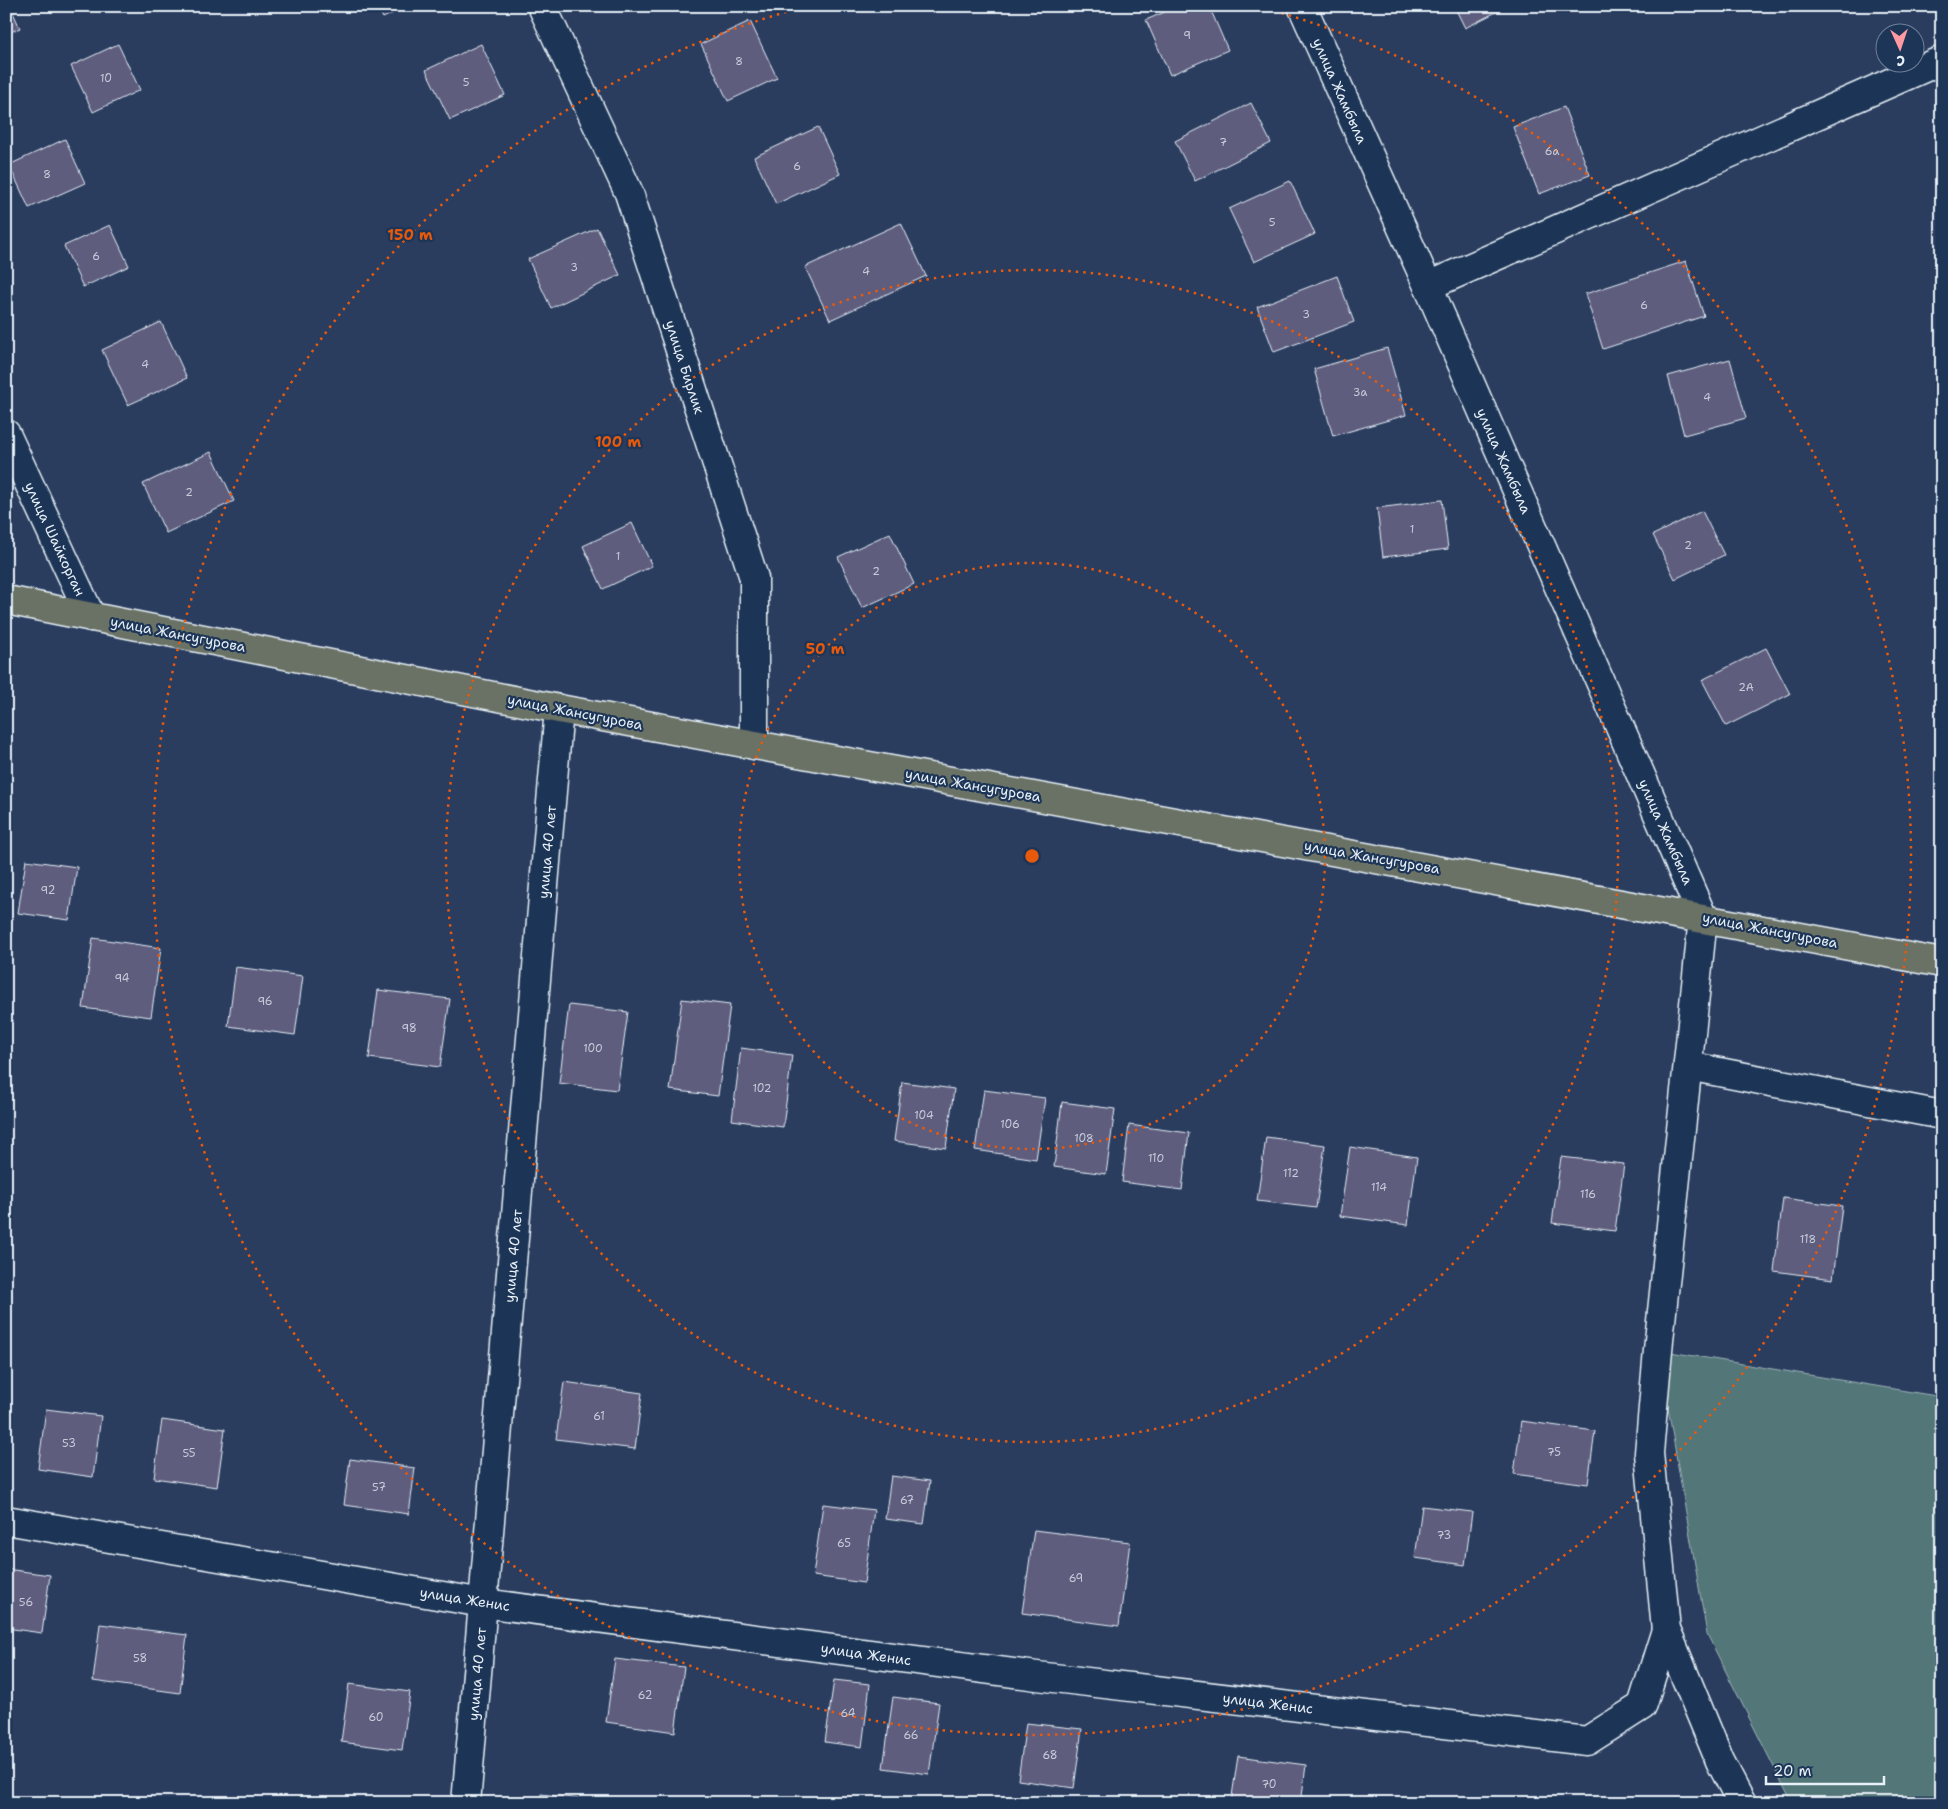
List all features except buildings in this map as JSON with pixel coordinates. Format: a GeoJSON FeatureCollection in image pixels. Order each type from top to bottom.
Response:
{"type":"FeatureCollection","features":[{"type":"Feature","properties":{"kind":"main road","name":"улица Жансугурова"},"geometry":{"type":"LineString","coordinates":[[6,600],[559,709],[1942,963]]}},
{"type":"Feature","properties":{"kind":"street","name":"улица Бирлик"},"geometry":{"type":"LineString","coordinates":[[542,6],[628,193],[754,578],[754,745]]}},
{"type":"Feature","properties":{"kind":"street","name":"улица Жамбыла"},"geometry":{"type":"LineString","coordinates":[[1302,6],[1428,286],[1703,918]]}},
{"type":"Feature","properties":{"kind":"street"},"geometry":{"type":"LineString","coordinates":[[1428,286],[1942,60]]}},
{"type":"Feature","properties":{"kind":"street","name":"улица Шайкорган"},"geometry":{"type":"LineString","coordinates":[[6,434],[92,617]]}},
{"type":"Feature","properties":{"kind":"street","name":"улица 40 лет"},"geometry":{"type":"LineString","coordinates":[[466,1803],[559,709]]}},
{"type":"Feature","properties":{"kind":"street"},"geometry":{"type":"LineString","coordinates":[[1703,918],[1649,1453],[1666,1630],[1720,1761],[1742,1803]]}},
{"type":"Feature","properties":{"kind":"street"},"geometry":{"type":"LineString","coordinates":[[1688,1066],[1942,1115]]}},
{"type":"Feature","properties":{"kind":"street","name":"улица Женис"},"geometry":{"type":"LineString","coordinates":[[6,1520],[483,1603],[1038,1676],[1587,1741],[1642,1706],[1666,1630]]}},
{"type":"Feature","properties":{"kind":"green space"},"geometry":{"type":"Polygon","coordinates":[[[1658,1350],[1942,1397],[1942,1803],[1792,1803],[1707,1634],[1658,1350]]]}}]}
